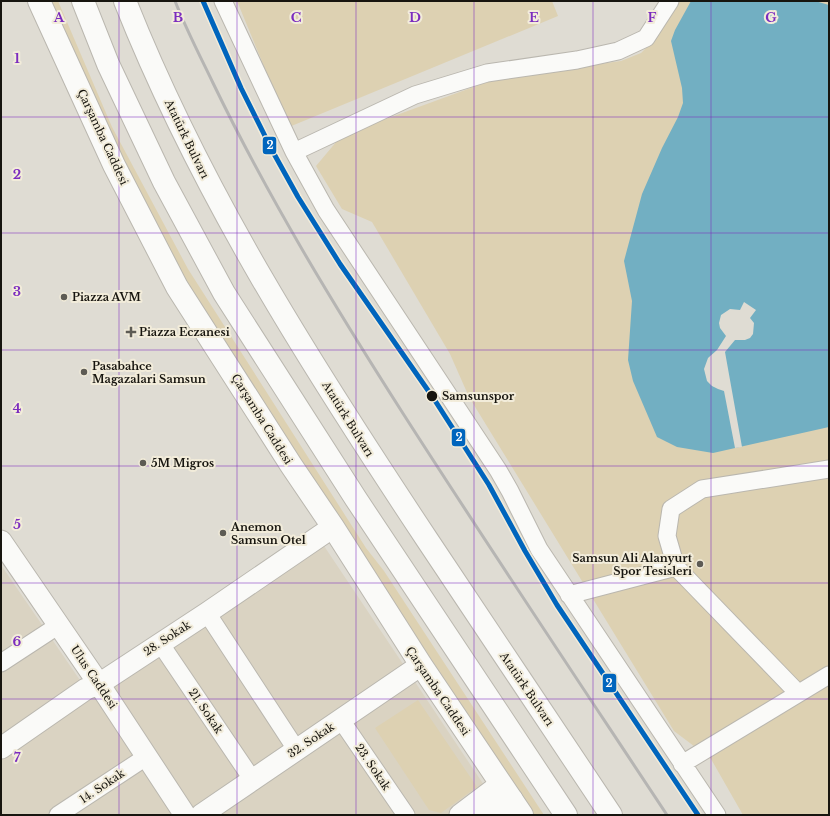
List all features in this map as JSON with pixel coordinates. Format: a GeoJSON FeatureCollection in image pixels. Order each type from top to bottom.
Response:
{"type":"FeatureCollection","features":[{"type":"Feature","properties":{"kind":"main road","name":"Çarşamba Caddesi"},"geometry":{"type":"LineString","coordinates":[[39,1],[114,165],[178,287],[291,465],[333,527],[421,665],[512,799]]}},
{"type":"Feature","properties":{"kind":"main road"},"geometry":{"type":"LineString","coordinates":[[82,1],[108,64],[164,182],[224,293],[356,499],[566,815]]}},
{"type":"Feature","properties":{"kind":"main road","name":"Atatürk Bulvarı"},"geometry":{"type":"LineString","coordinates":[[125,1],[173,112],[234,232],[287,323],[367,450],[611,815]]}},
{"type":"Feature","properties":{"kind":"street"},"geometry":{"type":"LineString","coordinates":[[223,1],[294,152],[326,210],[498,470],[539,549],[717,815]]}},
{"type":"Feature","properties":{"kind":"street"},"geometry":{"type":"LineString","coordinates":[[294,152],[415,95],[487,73],[577,60],[618,51],[646,38],[670,1]]}},
{"type":"Feature","properties":{"kind":"street"},"geometry":{"type":"LineString","coordinates":[[798,693],[676,567],[667,536],[671,509],[702,489],[829,469]]}},
{"type":"Feature","properties":{"kind":"street","name":"28. Sokak"},"geometry":{"type":"LineString","coordinates":[[1,748],[86,689],[99,684],[333,527]]}},
{"type":"Feature","properties":{"kind":"street","name":"Ulus Caddesi"},"geometry":{"type":"LineString","coordinates":[[1,541],[99,684],[185,815]]}},
{"type":"Feature","properties":{"kind":"street"},"geometry":{"type":"LineString","coordinates":[[569,595],[676,567]]}},
{"type":"Feature","properties":{"kind":"street"},"geometry":{"type":"LineString","coordinates":[[206,613],[296,749]]}},
{"type":"Feature","properties":{"kind":"street"},"geometry":{"type":"LineString","coordinates":[[1,663],[59,625]]}},
{"type":"Feature","properties":{"kind":"street","name":"21. Sokak"},"geometry":{"type":"LineString","coordinates":[[160,643],[252,779]]}},
{"type":"Feature","properties":{"kind":"street","name":"32. Sokak"},"geometry":{"type":"LineString","coordinates":[[200,815],[421,665]]}},
{"type":"Feature","properties":{"kind":"street"},"geometry":{"type":"LineString","coordinates":[[682,764],[829,675]]}},
{"type":"Feature","properties":{"kind":"street","name":"23. Sokak"},"geometry":{"type":"LineString","coordinates":[[341,720],[406,815]]}},
{"type":"Feature","properties":{"kind":"street","name":"14. Sokak"},"geometry":{"type":"LineString","coordinates":[[58,815],[146,757]]}},
{"type":"Feature","properties":{"kind":"street"},"geometry":{"type":"LineString","coordinates":[[460,815],[512,799]]}},
{"type":"Feature","properties":{"kind":"street"},"geometry":{"type":"LineString","coordinates":[[490,815],[512,799]]}},
{"type":"Feature","properties":{"kind":"shaded area"},"geometry":{"type":"Polygon","coordinates":[[[51,1],[58,1],[112,127],[188,269],[366,548],[384,571],[544,815],[533,815],[181,277],[107,130],[51,1]]]}},
{"type":"Feature","properties":{"kind":"shaded area"},"geometry":{"type":"Polygon","coordinates":[[[237,1],[552,1],[558,16],[289,127],[237,1]]]}},
{"type":"Feature","properties":{"kind":"shaded area","name":"Samsun Ali Alanyurt Spor Tesisleri"},"geometry":{"type":"Polygon","coordinates":[[[678,1],[829,1],[829,815],[743,815],[711,759],[674,731],[469,397],[450,354],[372,222],[342,209],[316,166],[342,135],[498,78],[621,61],[641,53],[654,40],[678,1]]]}},
{"type":"Feature","properties":{"kind":"shaded area"},"geometry":{"type":"Polygon","coordinates":[[[316,534],[504,815],[1,815],[1,565],[86,689],[316,534]]]}},
{"type":"Feature","properties":{"kind":"shaded area"},"geometry":{"type":"Polygon","coordinates":[[[418,700],[477,787],[441,813],[429,810],[375,728],[418,700]]]}},
{"type":"Feature","properties":{"kind":"water"},"geometry":{"type":"Polygon","coordinates":[[[691,1],[815,1],[829,5],[829,427],[713,453],[677,447],[657,437],[633,381],[628,360],[632,301],[624,261],[642,194],[683,103],[682,88],[671,41],[675,30],[691,1]]]}},
{"type":"Feature","properties":{"kind":"pier"},"geometry":{"type":"Polygon","coordinates":[[[744,302],[756,310],[750,318],[754,323],[753,334],[750,338],[745,340],[735,340],[725,352],[742,447],[735,448],[724,391],[712,386],[707,381],[704,369],[708,358],[717,350],[726,336],[720,328],[719,323],[721,315],[730,309],[740,310],[744,302]]]}},
{"type":"Feature","properties":{"kind":"railway"},"geometry":{"type":"LineString","coordinates":[[175,1],[193,42],[234,126],[280,211],[328,293],[436,465],[667,815]]}},
{"type":"Feature","properties":{"kind":"transit line","name":"2"},"geometry":{"type":"LineString","coordinates":[[203,1],[241,88],[273,152],[298,197],[340,264],[434,399],[489,485],[525,551],[557,605],[698,815]]}},
{"type":"Feature","properties":{"kind":"place","name":"Piazza AVM"},"geometry":{"type":"Point","coordinates":[64,297]}},
{"type":"Feature","properties":{"kind":"place","name":"Piazza Eczanesi"},"geometry":{"type":"Point","coordinates":[131,332]}},
{"type":"Feature","properties":{"kind":"place","name":"Pasabahce Magazalari Samsun"},"geometry":{"type":"Point","coordinates":[84,372]}},
{"type":"Feature","properties":{"kind":"place","name":"Samsunspor"},"geometry":{"type":"Point","coordinates":[432,396]}},
{"type":"Feature","properties":{"kind":"place","name":"5M Migros"},"geometry":{"type":"Point","coordinates":[143,463]}},
{"type":"Feature","properties":{"kind":"place","name":"Anemon Samsun Otel"},"geometry":{"type":"Point","coordinates":[223,533]}},
{"type":"Feature","properties":{"kind":"place","name":"Samsun Ali Alanyurt Spor Tesisleri"},"geometry":{"type":"Point","coordinates":[700,564]}}]}
